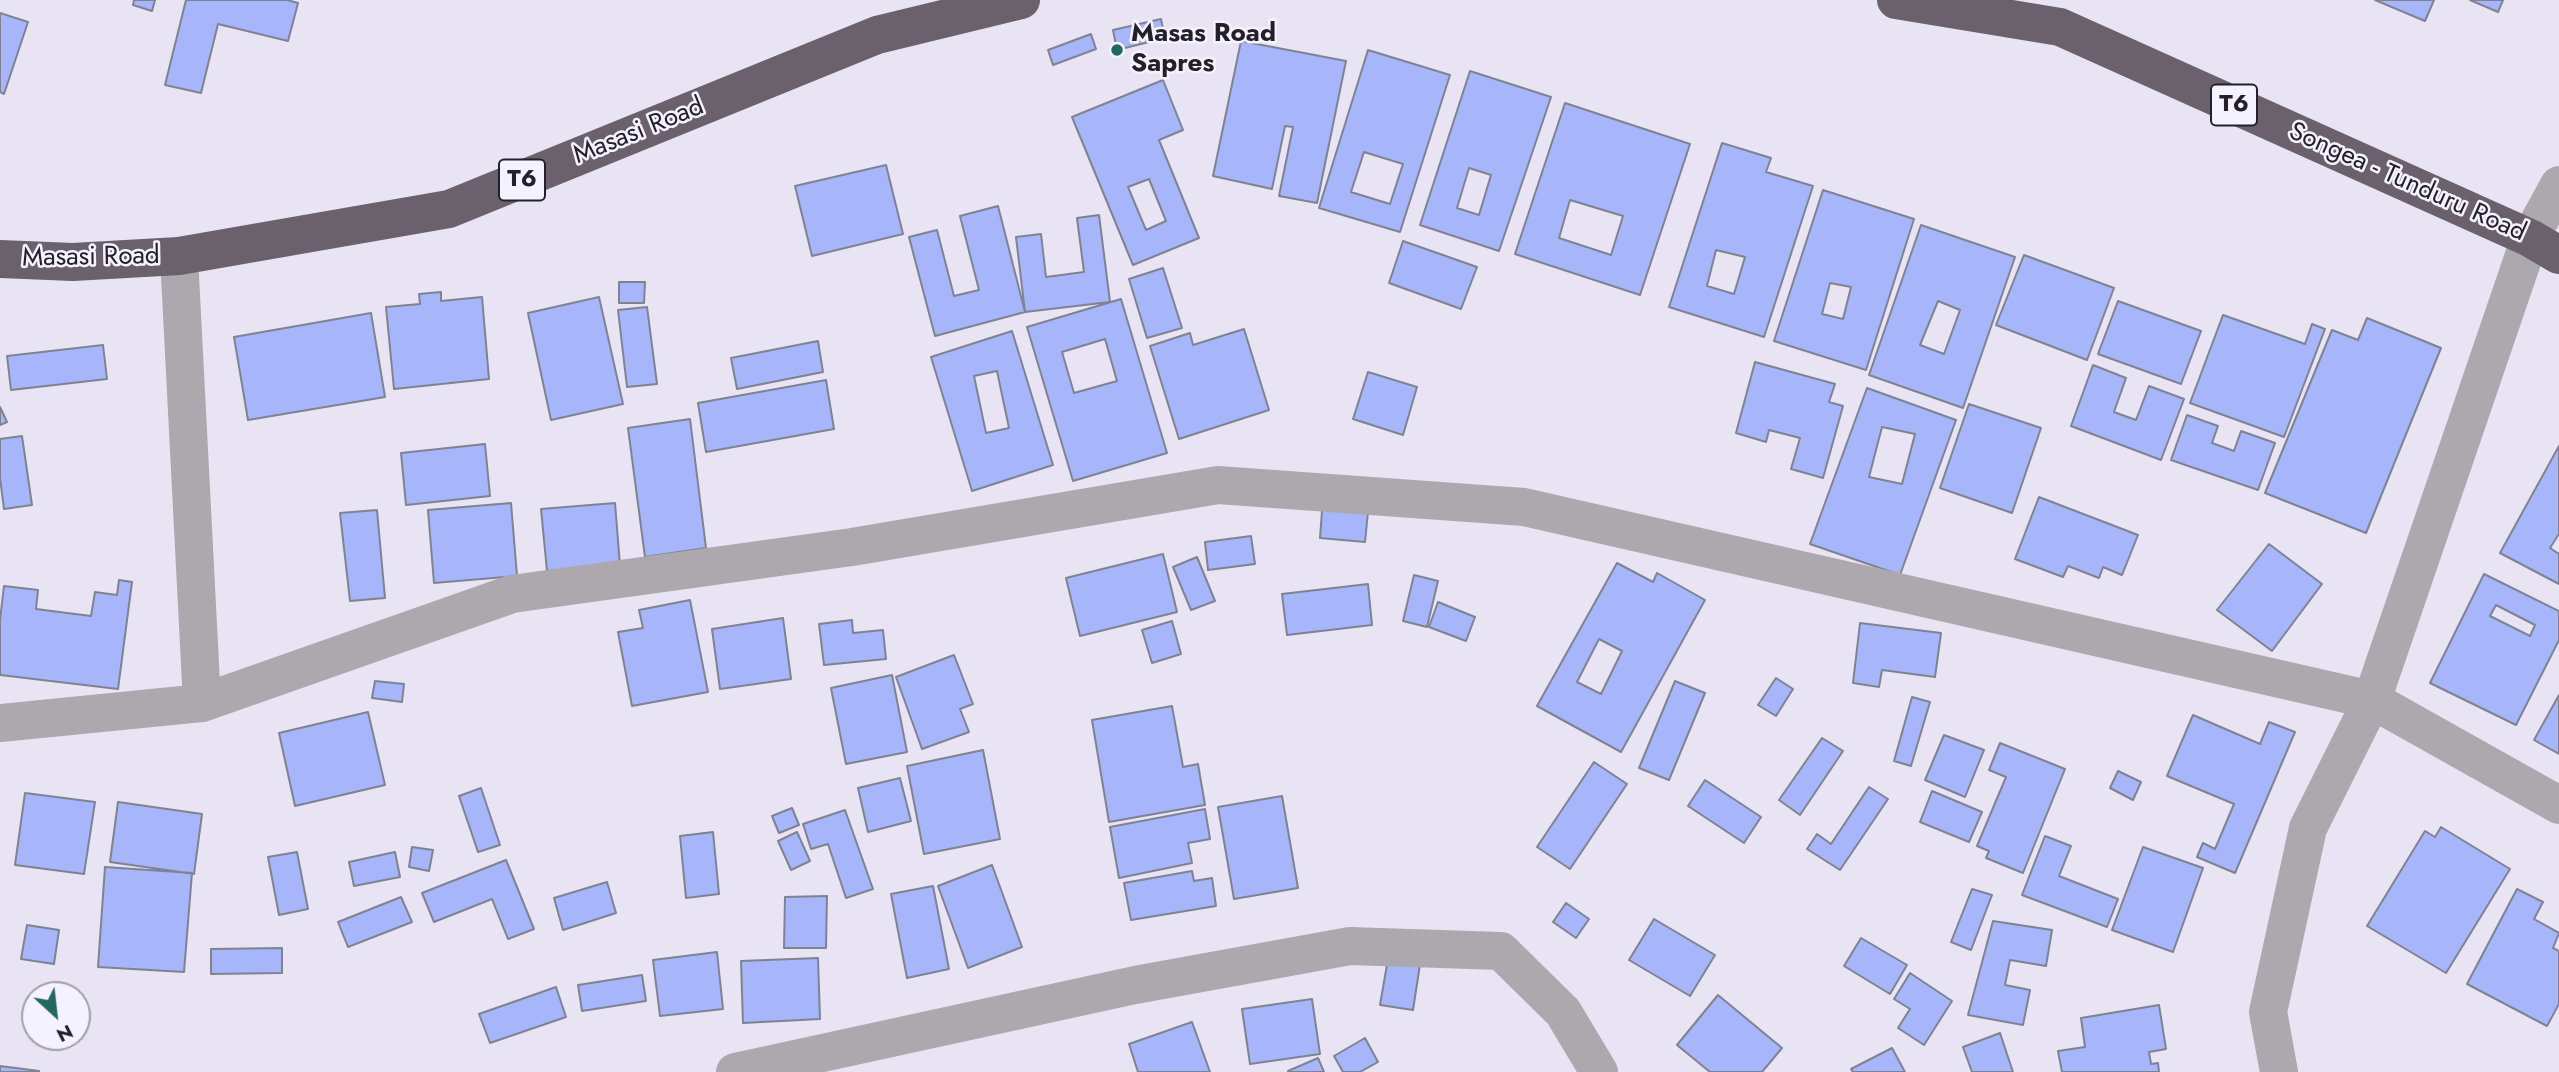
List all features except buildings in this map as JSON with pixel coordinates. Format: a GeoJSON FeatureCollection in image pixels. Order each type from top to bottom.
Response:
{"type":"FeatureCollection","features":[{"type":"Feature","properties":{"kind":"highway","name":"Masasi Road"},"geometry":{"type":"LineString","coordinates":[[0,259],[74,262],[179,256],[449,209],[877,35],[1021,0]]}},
{"type":"Feature","properties":{"kind":"highway","name":"Songea - Tunduru Road"},"geometry":{"type":"LineString","coordinates":[[1896,0],[2060,27],[2544,247]]}},
{"type":"Feature","properties":{"kind":"street"},"geometry":{"type":"LineString","coordinates":[[2278,1072],[2268,1012],[2308,828],[2372,700],[2544,247],[2559,185]]}},
{"type":"Feature","properties":{"kind":"street"},"geometry":{"type":"LineString","coordinates":[[179,256],[202,703]]}},
{"type":"Feature","properties":{"kind":"street"},"geometry":{"type":"LineString","coordinates":[[0,723],[202,703],[512,594],[852,547],[1218,485],[1524,507],[2372,700],[2559,805]]}},
{"type":"Feature","properties":{"kind":"street"},"geometry":{"type":"LineString","coordinates":[[735,1072],[1135,985],[1350,946],[1501,950],[1563,1012],[1599,1072]]}},
{"type":"Feature","properties":{"kind":"place","name":"Masas Road Sapres"},"geometry":{"type":"Point","coordinates":[1117,50]}}]}
